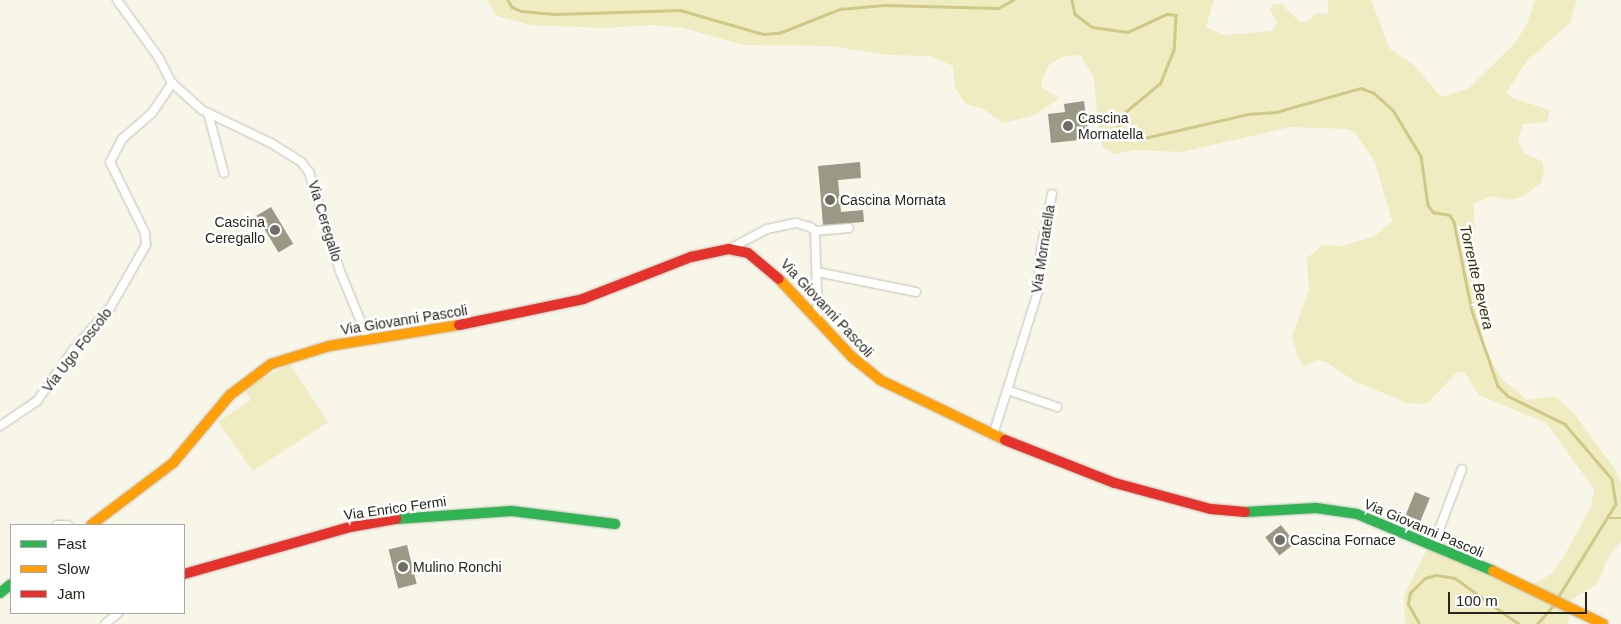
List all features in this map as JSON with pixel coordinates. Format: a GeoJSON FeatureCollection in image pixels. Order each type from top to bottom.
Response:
{"type":"FeatureCollection","features":[{"type":"Feature","properties":{"kind":"street"},"geometry":{"type":"LineString","coordinates":[[117,0],[159,58],[172,83]]}},
{"type":"Feature","properties":{"kind":"street","name":"Via Ceregallo"},"geometry":{"type":"LineString","coordinates":[[172,83],[208,113],[271,143],[301,162],[309,172],[340,271],[368,339]]}},
{"type":"Feature","properties":{"kind":"street","name":"Via Ugo Foscolo"},"geometry":{"type":"LineString","coordinates":[[0,426],[37,401],[74,350],[110,308],[146,245],[145,233],[110,162],[122,139],[152,113],[172,83]]}},
{"type":"Feature","properties":{"kind":"street"},"geometry":{"type":"LineString","coordinates":[[208,113],[224,173]]}},
{"type":"Feature","properties":{"kind":"street","name":"Via Mornatella"},"geometry":{"type":"LineString","coordinates":[[993,435],[1038,291],[1040,256],[1052,194]]}},
{"type":"Feature","properties":{"kind":"street"},"geometry":{"type":"LineString","coordinates":[[729,249],[742,239],[787,224],[804,224],[815,231],[849,228]]}},
{"type":"Feature","properties":{"kind":"street"},"geometry":{"type":"LineString","coordinates":[[815,231],[818,320]]}},
{"type":"Feature","properties":{"kind":"street","name":"Via Giovanni Pascoli"},"geometry":{"type":"LineString","coordinates":[[92,524],[173,463],[220,406],[254,374],[299,353],[550,307],[602,294],[691,257],[729,249],[748,253],[768,266],[818,320],[880,380],[993,435],[1096,477],[1181,502],[1245,513],[1316,508],[1346,511],[1543,592],[1603,624]]}},
{"type":"Feature","properties":{"kind":"street"},"geometry":{"type":"LineString","coordinates":[[817,272],[916,292]]}},
{"type":"Feature","properties":{"kind":"street"},"geometry":{"type":"LineString","coordinates":[[1007,390],[1057,407]]}},
{"type":"Feature","properties":{"kind":"street"},"geometry":{"type":"LineString","coordinates":[[1432,546],[1462,469]]}},
{"type":"Feature","properties":{"kind":"street","name":"Via Enrico Fermi"},"geometry":{"type":"LineString","coordinates":[[185,574],[350,527],[396,520],[512,512],[615,524]]}},
{"type":"Feature","properties":{"kind":"street"},"geometry":{"type":"LineString","coordinates":[[0,593],[10,585]]}},
{"type":"Feature","properties":{"kind":"street"},"geometry":{"type":"LineString","coordinates":[[105,624],[117,614]]}},
{"type":"Feature","properties":{"kind":"shaded area"},"geometry":{"type":"Polygon","coordinates":[[[487,0],[1214,0],[1206,27],[1224,35],[1273,31],[1277,21],[1270,11],[1272,4],[1281,4],[1300,22],[1306,22],[1318,13],[1328,14],[1328,0],[1371,0],[1390,49],[1414,65],[1441,97],[1468,89],[1514,44],[1526,26],[1535,0],[1577,0],[1570,23],[1527,61],[1506,92],[1512,98],[1550,110],[1547,122],[1523,124],[1518,142],[1525,154],[1542,161],[1544,171],[1541,183],[1522,197],[1509,200],[1492,196],[1474,203],[1475,307],[1486,351],[1501,378],[1527,400],[1554,396],[1573,412],[1616,471],[1621,483],[1621,542],[1610,554],[1597,584],[1570,601],[1566,607],[1570,613],[1568,624],[1405,624],[1404,596],[1426,551],[1430,549],[1530,587],[1552,573],[1564,556],[1591,507],[1594,489],[1546,423],[1479,395],[1465,373],[1457,372],[1427,404],[1407,403],[1354,381],[1328,363],[1319,360],[1304,366],[1298,358],[1292,337],[1309,289],[1307,258],[1323,245],[1343,246],[1375,236],[1392,221],[1375,162],[1355,133],[1348,129],[1291,127],[1182,152],[1135,150],[1115,154],[1103,147],[1099,138],[1094,77],[1080,55],[1062,57],[1049,65],[1041,83],[1043,88],[1060,98],[1033,116],[1003,123],[983,109],[965,103],[955,88],[953,66],[930,56],[890,55],[829,46],[744,45],[683,28],[651,25],[605,28],[531,25],[497,16],[487,0]]]}},
{"type":"Feature","properties":{"kind":"shaded area"},"geometry":{"type":"Polygon","coordinates":[[[290,364],[328,422],[253,471],[218,422],[251,400],[244,389],[290,364]]]}},
{"type":"Feature","properties":{"kind":"building","name":"Cascina Mornatella"},"geometry":{"type":"Polygon","coordinates":[[[1084,101],[1089,139],[1051,143],[1048,114],[1065,112],[1064,104],[1084,101]]]}},
{"type":"Feature","properties":{"kind":"building","name":"Cascina Mornata"},"geometry":{"type":"Polygon","coordinates":[[[860,162],[861,178],[838,180],[841,212],[863,210],[864,222],[823,225],[818,166],[860,162]]]}},
{"type":"Feature","properties":{"kind":"building","name":"Cascina Ceregallo"},"geometry":{"type":"Polygon","coordinates":[[[271,207],[293,244],[279,253],[256,216],[271,207]]]}},
{"type":"Feature","properties":{"kind":"building"},"geometry":{"type":"Polygon","coordinates":[[[1415,492],[1430,498],[1417,530],[1402,524],[1415,492]]]}},
{"type":"Feature","properties":{"kind":"building","name":"Cascina Fornace"},"geometry":{"type":"Polygon","coordinates":[[[1281,525],[1295,543],[1279,555],[1265,537],[1281,525]]]}},
{"type":"Feature","properties":{"kind":"building","name":"Mulino Ronchi"},"geometry":{"type":"Polygon","coordinates":[[[407,545],[417,584],[398,588],[389,550],[407,545]]]}},
{"type":"Feature","properties":{"kind":"waterway"},"geometry":{"type":"LineString","coordinates":[[508,0],[512,7],[521,11],[555,14],[680,10],[763,34],[779,33],[840,9],[884,5],[998,8],[1013,0]]}},
{"type":"Feature","properties":{"kind":"waterway","name":"Torrente Bevera"},"geometry":{"type":"LineString","coordinates":[[1072,0],[1075,14],[1092,27],[1128,32],[1167,14],[1176,15],[1174,50],[1161,83],[1120,117],[1117,133],[1124,138],[1140,139],[1248,114],[1276,112],[1361,88],[1374,93],[1393,110],[1421,156],[1428,205],[1433,212],[1450,215],[1454,222],[1472,311],[1498,386],[1508,396],[1565,424],[1612,479],[1616,504],[1558,598]]}},
{"type":"Feature","properties":{"kind":"waterway"},"geometry":{"type":"LineString","coordinates":[[1610,518],[1621,518]]}},
{"type":"Feature","properties":{"kind":"waterway"},"geometry":{"type":"LineString","coordinates":[[1419,624],[1408,604],[1410,593],[1425,578],[1436,575],[1455,578],[1519,624]]}},
{"type":"Feature","properties":{"kind":"waterway"},"geometry":{"type":"LineString","coordinates":[[1537,624],[1555,603]]}},
{"type":"Feature","properties":{"kind":"traffic: fast"},"geometry":{"type":"LineString","coordinates":[[1245,512],[1316,508],[1357,514],[1493,571]]}},
{"type":"Feature","properties":{"kind":"traffic: fast"},"geometry":{"type":"LineString","coordinates":[[396,519],[512,511],[615,524]]}},
{"type":"Feature","properties":{"kind":"traffic: fast"},"geometry":{"type":"LineString","coordinates":[[0,593],[10,585]]}},
{"type":"Feature","properties":{"kind":"traffic: slow"},"geometry":{"type":"LineString","coordinates":[[779,279],[852,357],[880,380],[1005,440]]}},
{"type":"Feature","properties":{"kind":"traffic: slow"},"geometry":{"type":"LineString","coordinates":[[92,524],[173,463],[230,395],[271,364],[329,346],[459,325]]}},
{"type":"Feature","properties":{"kind":"traffic: slow"},"geometry":{"type":"LineString","coordinates":[[1493,571],[1603,624]]}},
{"type":"Feature","properties":{"kind":"traffic: jam"},"geometry":{"type":"LineString","coordinates":[[459,325],[583,299],[691,257],[729,249],[748,253],[779,279]]}},
{"type":"Feature","properties":{"kind":"traffic: jam"},"geometry":{"type":"LineString","coordinates":[[1005,440],[1115,483],[1211,509],[1245,512]]}},
{"type":"Feature","properties":{"kind":"traffic: jam"},"geometry":{"type":"LineString","coordinates":[[185,574],[350,527],[396,519]]}},
{"type":"Feature","properties":{"kind":"place","name":"Cascina Mornatella"},"geometry":{"type":"Point","coordinates":[1068,126]}},
{"type":"Feature","properties":{"kind":"place","name":"Cascina Mornata"},"geometry":{"type":"Point","coordinates":[830,200]}},
{"type":"Feature","properties":{"kind":"place","name":"Cascina Ceregallo"},"geometry":{"type":"Point","coordinates":[275,230]}},
{"type":"Feature","properties":{"kind":"place","name":"Cascina Fornace"},"geometry":{"type":"Point","coordinates":[1280,540]}},
{"type":"Feature","properties":{"kind":"place","name":"Mulino Ronchi"},"geometry":{"type":"Point","coordinates":[403,567]}}]}
